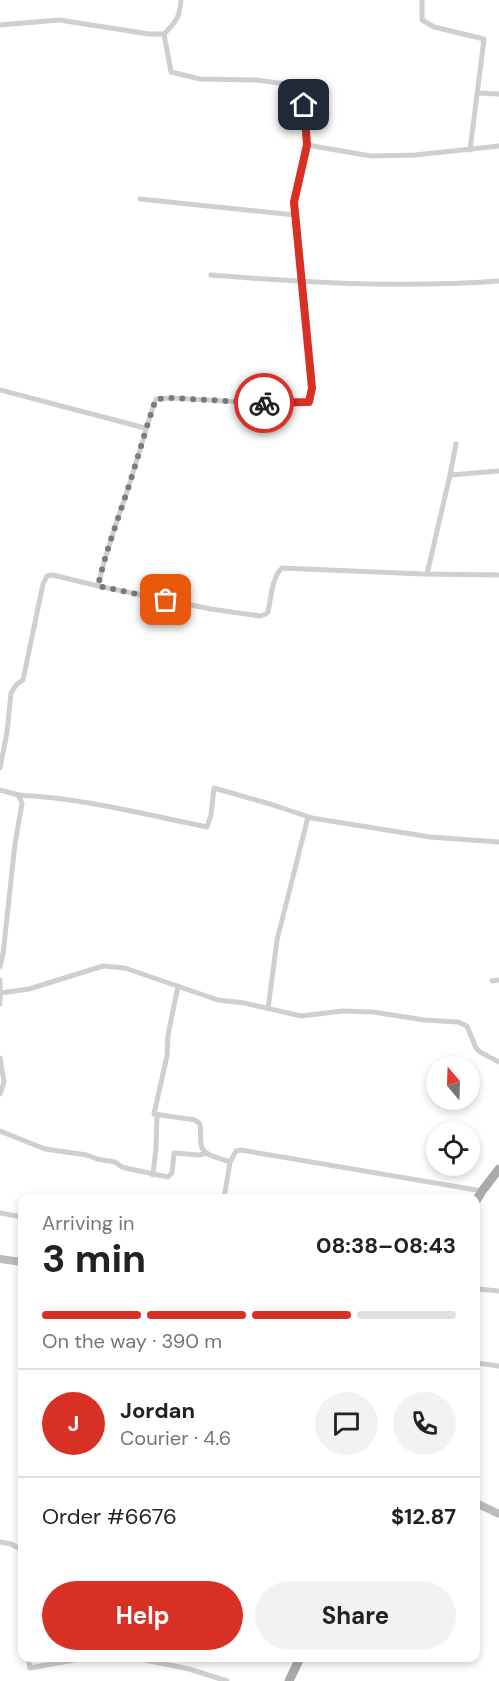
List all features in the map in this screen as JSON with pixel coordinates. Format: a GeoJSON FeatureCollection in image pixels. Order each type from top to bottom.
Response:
{"type":"FeatureCollection","features":[{"type":"Feature","properties":{"kind":"main road"},"geometry":{"type":"LineString","coordinates":[[480,1194],[499,1169]]}},
{"type":"Feature","properties":{"kind":"main road"},"geometry":{"type":"LineString","coordinates":[[0,1260],[18,1262]]}},
{"type":"Feature","properties":{"kind":"main road"},"geometry":{"type":"LineString","coordinates":[[480,1505],[499,1514]]}},
{"type":"Feature","properties":{"kind":"main road"},"geometry":{"type":"LineString","coordinates":[[289,1681],[298,1662]]}},
{"type":"Feature","properties":{"kind":"street"},"geometry":{"type":"LineString","coordinates":[[0,25],[59,20],[164,34],[176,22],[181,0]]}},
{"type":"Feature","properties":{"kind":"street"},"geometry":{"type":"LineString","coordinates":[[422,0],[422,20],[434,27],[484,39],[470,150]]}},
{"type":"Feature","properties":{"kind":"street"},"geometry":{"type":"LineString","coordinates":[[98,586],[104,558],[156,399],[279,404],[309,402],[312,388],[294,202],[307,145],[302,86],[256,80],[200,79],[171,72],[164,34]]}},
{"type":"Feature","properties":{"kind":"street"},"geometry":{"type":"LineString","coordinates":[[478,93],[499,94]]}},
{"type":"Feature","properties":{"kind":"street"},"geometry":{"type":"LineString","coordinates":[[307,145],[371,156],[416,155],[499,146]]}},
{"type":"Feature","properties":{"kind":"street"},"geometry":{"type":"LineString","coordinates":[[140,199],[295,215]]}},
{"type":"Feature","properties":{"kind":"street"},"geometry":{"type":"LineString","coordinates":[[211,275],[302,283],[462,283],[499,280]]}},
{"type":"Feature","properties":{"kind":"street"},"geometry":{"type":"LineString","coordinates":[[0,390],[145,428]]}},
{"type":"Feature","properties":{"kind":"street"},"geometry":{"type":"LineString","coordinates":[[427,574],[456,444]]}},
{"type":"Feature","properties":{"kind":"street"},"geometry":{"type":"LineString","coordinates":[[450,475],[499,471]]}},
{"type":"Feature","properties":{"kind":"street"},"geometry":{"type":"LineString","coordinates":[[0,768],[11,693],[23,680],[43,584],[47,576],[53,575],[211,609],[260,616],[268,612],[273,586],[282,568],[499,575]]}},
{"type":"Feature","properties":{"kind":"street"},"geometry":{"type":"LineString","coordinates":[[0,790],[18,795],[53,797],[99,804],[207,827],[211,815],[214,788],[308,817],[429,837],[499,842]]}},
{"type":"Feature","properties":{"kind":"street"},"geometry":{"type":"LineString","coordinates":[[0,967],[22,803],[18,795]]}},
{"type":"Feature","properties":{"kind":"street"},"geometry":{"type":"LineString","coordinates":[[268,1008],[277,940],[308,817]]}},
{"type":"Feature","properties":{"kind":"street"},"geometry":{"type":"LineString","coordinates":[[0,993],[29,989],[103,966],[125,968],[218,1000],[244,1003],[300,1016],[343,1011],[373,1012],[424,1020],[458,1022],[467,1026],[480,1052],[499,1062]]}},
{"type":"Feature","properties":{"kind":"street"},"geometry":{"type":"LineString","coordinates":[[0,980],[0,1004]]}},
{"type":"Feature","properties":{"kind":"street"},"geometry":{"type":"LineString","coordinates":[[492,981],[499,980]]}},
{"type":"Feature","properties":{"kind":"street"},"geometry":{"type":"LineString","coordinates":[[153,1175],[157,1115],[154,1114],[167,1056],[168,1035],[178,986]]}},
{"type":"Feature","properties":{"kind":"street"},"geometry":{"type":"LineString","coordinates":[[0,1058],[4,1082],[0,1094]]}},
{"type":"Feature","properties":{"kind":"street"},"geometry":{"type":"LineString","coordinates":[[157,1115],[195,1120],[201,1124],[201,1147],[206,1153],[230,1162]]}},
{"type":"Feature","properties":{"kind":"street"},"geometry":{"type":"LineString","coordinates":[[0,1131],[45,1149],[87,1155],[116,1162],[122,1167],[168,1177],[172,1173],[174,1153],[199,1155],[206,1153]]}},
{"type":"Feature","properties":{"kind":"street"},"geometry":{"type":"LineString","coordinates":[[225,1194],[230,1162],[236,1151],[241,1150],[482,1191]]}},
{"type":"Feature","properties":{"kind":"street"},"geometry":{"type":"LineString","coordinates":[[0,1213],[18,1216]]}},
{"type":"Feature","properties":{"kind":"street"},"geometry":{"type":"LineString","coordinates":[[480,1289],[499,1291]]}},
{"type":"Feature","properties":{"kind":"street"},"geometry":{"type":"LineString","coordinates":[[480,1364],[499,1366]]}},
{"type":"Feature","properties":{"kind":"street"},"geometry":{"type":"LineString","coordinates":[[0,1542],[18,1548]]}},
{"type":"Feature","properties":{"kind":"street"},"geometry":{"type":"LineString","coordinates":[[29,1662],[30,1668],[65,1662]]}},
{"type":"Feature","properties":{"kind":"street"},"geometry":{"type":"LineString","coordinates":[[155,1662],[189,1669],[227,1681]]}},
{"type":"Feature","properties":{"kind":"way so far"},"geometry":{"type":"LineString","coordinates":[[166,600],[98,586],[104,558],[156,399],[264,403]]}},
{"type":"Feature","properties":{"kind":"route"},"geometry":{"type":"LineString","coordinates":[[264,403],[309,402],[312,388],[294,202],[307,145],[304,105]]}}]}
